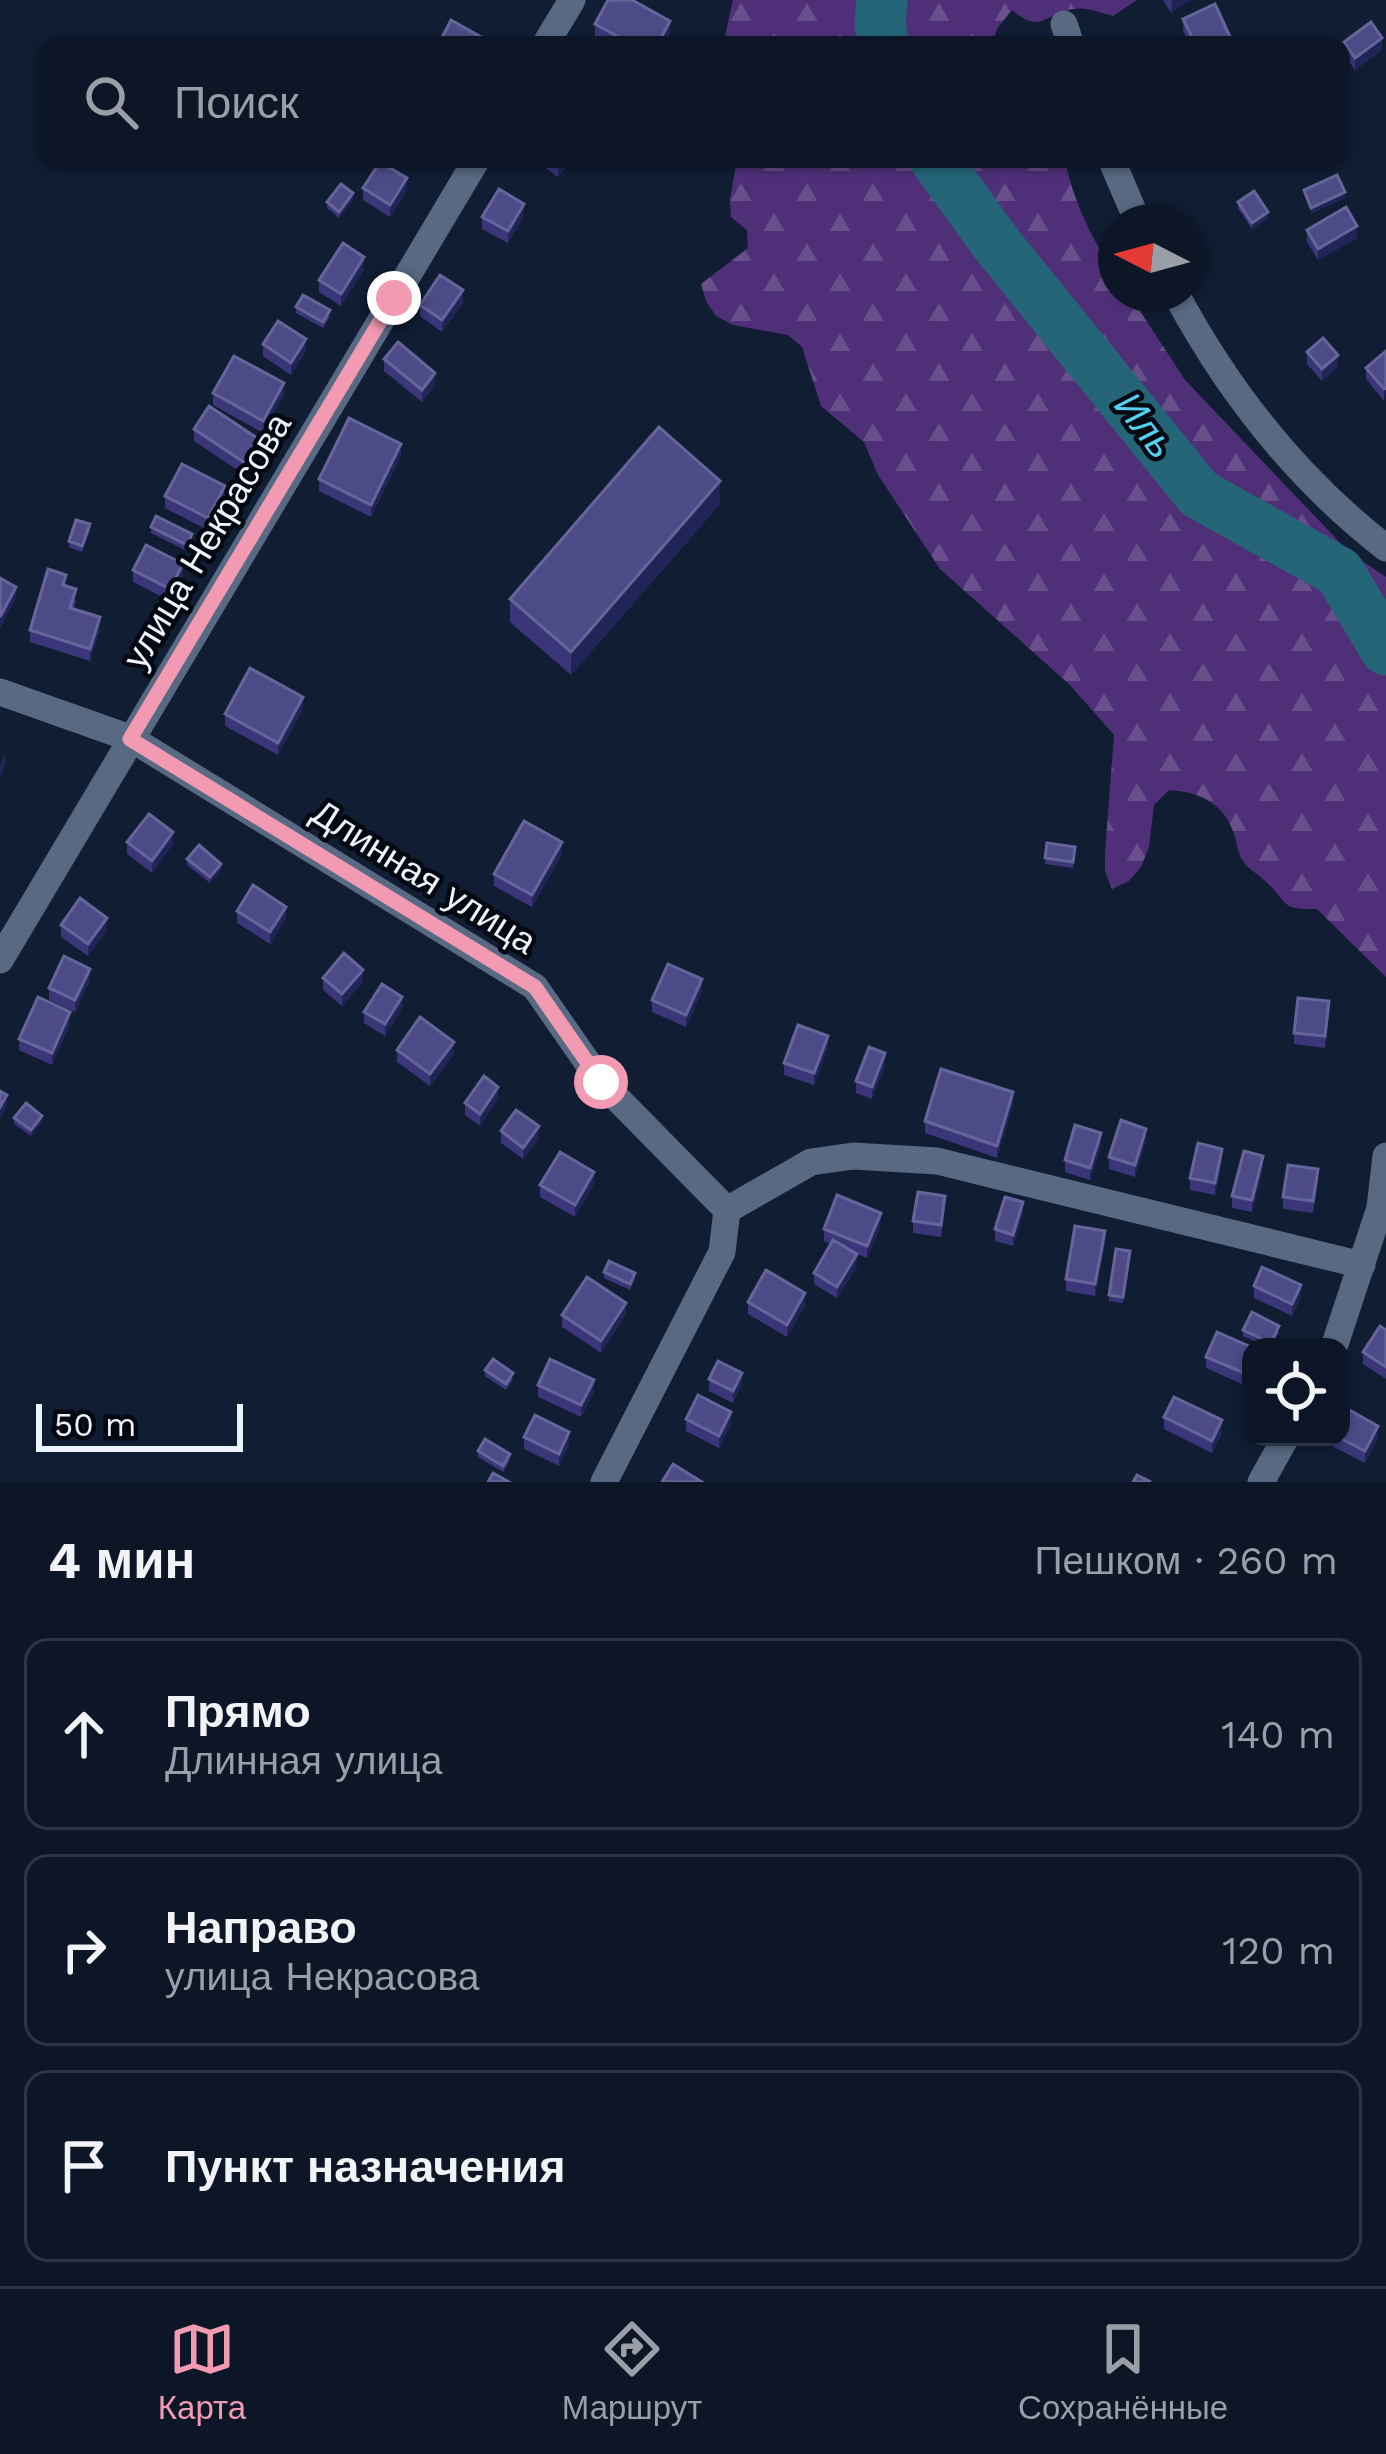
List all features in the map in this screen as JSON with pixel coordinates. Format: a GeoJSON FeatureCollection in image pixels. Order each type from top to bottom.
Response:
{"type":"FeatureCollection","features":[{"type":"Feature","properties":{"kind":"street"},"geometry":{"type":"LineString","coordinates":[[550,36],[572,0]]}},
{"type":"Feature","properties":{"kind":"street","name":"улица Некрасова"},"geometry":{"type":"LineString","coordinates":[[0,960],[472,168]]}},
{"type":"Feature","properties":{"kind":"street"},"geometry":{"type":"LineString","coordinates":[[1115,168],[1130,204]]}},
{"type":"Feature","properties":{"kind":"street"},"geometry":{"type":"LineString","coordinates":[[1187,312],[1250,413],[1288,460],[1386,548]]}},
{"type":"Feature","properties":{"kind":"street","name":"Длинная улица"},"geometry":{"type":"LineString","coordinates":[[0,692],[130,739],[535,987],[601,1082],[727,1210]]}},
{"type":"Feature","properties":{"kind":"street"},"geometry":{"type":"LineString","coordinates":[[604,1482],[722,1252],[727,1210],[811,1162],[853,1156],[937,1161],[1362,1265]]}},
{"type":"Feature","properties":{"kind":"street"},"geometry":{"type":"LineString","coordinates":[[1337,1338],[1380,1208],[1386,1156]]}},
{"type":"Feature","properties":{"kind":"street"},"geometry":{"type":"LineString","coordinates":[[1262,1482],[1281,1446]]}},
{"type":"Feature","properties":{"kind":"green space"},"geometry":{"type":"Polygon","coordinates":[[[733,0],[1137,0],[1113,16],[1080,9],[1037,22],[1012,10],[994,36],[725,36],[733,0]]]}},
{"type":"Feature","properties":{"kind":"green space"},"geometry":{"type":"Polygon","coordinates":[[[735,168],[1067,168],[1098,246],[1098,312],[1141,312],[1185,380],[1349,552],[1386,577],[1386,977],[1317,909],[1285,903],[1243,861],[1224,814],[1191,793],[1169,790],[1154,805],[1149,847],[1141,867],[1129,881],[1112,889],[1105,853],[1114,735],[1070,685],[940,569],[878,475],[864,442],[821,406],[802,347],[788,335],[733,325],[716,316],[701,284],[748,248],[747,230],[731,217],[735,168]]]}},
{"type":"Feature","properties":{"kind":"building"},"geometry":{"type":"Polygon","coordinates":[[[608,0],[632,0],[670,21],[662,36],[617,36],[595,24],[608,0]]]}},
{"type":"Feature","properties":{"kind":"building"},"geometry":{"type":"Polygon","coordinates":[[[1215,4],[1230,36],[1192,36],[1183,19],[1215,4]]]}},
{"type":"Feature","properties":{"kind":"building"},"geometry":{"type":"Polygon","coordinates":[[[451,20],[479,36],[443,36],[451,20]]]}},
{"type":"Feature","properties":{"kind":"building"},"geometry":{"type":"Polygon","coordinates":[[[1371,22],[1382,38],[1355,58],[1350,38],[1371,22]]]}},
{"type":"Feature","properties":{"kind":"building"},"geometry":{"type":"Polygon","coordinates":[[[376,168],[390,168],[407,178],[390,205],[363,188],[376,168]]]}},
{"type":"Feature","properties":{"kind":"building"},"geometry":{"type":"Polygon","coordinates":[[[1337,175],[1345,192],[1311,208],[1304,190],[1337,175]]]}},
{"type":"Feature","properties":{"kind":"building"},"geometry":{"type":"Polygon","coordinates":[[[341,184],[353,193],[339,212],[327,202],[341,184]]]}},
{"type":"Feature","properties":{"kind":"building"},"geometry":{"type":"Polygon","coordinates":[[[499,189],[524,204],[508,231],[482,217],[499,189]]]}},
{"type":"Feature","properties":{"kind":"building"},"geometry":{"type":"Polygon","coordinates":[[[1254,191],[1268,212],[1252,223],[1238,202],[1254,191]]]}},
{"type":"Feature","properties":{"kind":"building"},"geometry":{"type":"Polygon","coordinates":[[[1346,207],[1357,226],[1318,249],[1307,230],[1346,207]]]}},
{"type":"Feature","properties":{"kind":"building"},"geometry":{"type":"Polygon","coordinates":[[[343,243],[364,257],[341,294],[319,280],[343,243]]]}},
{"type":"Feature","properties":{"kind":"building"},"geometry":{"type":"Polygon","coordinates":[[[440,275],[463,290],[442,320],[420,305],[440,275]]]}},
{"type":"Feature","properties":{"kind":"building"},"geometry":{"type":"Polygon","coordinates":[[[303,295],[330,310],[323,322],[296,307],[303,295]]]}},
{"type":"Feature","properties":{"kind":"building"},"geometry":{"type":"Polygon","coordinates":[[[278,321],[306,339],[291,363],[263,344],[278,321]]]}},
{"type":"Feature","properties":{"kind":"building"},"geometry":{"type":"Polygon","coordinates":[[[1323,338],[1338,355],[1322,369],[1307,352],[1323,338]]]}},
{"type":"Feature","properties":{"kind":"building"},"geometry":{"type":"Polygon","coordinates":[[[398,342],[435,373],[422,390],[384,359],[398,342]]]}},
{"type":"Feature","properties":{"kind":"building"},"geometry":{"type":"Polygon","coordinates":[[[1386,351],[1386,388],[1384,389],[1366,368],[1386,351]]]}},
{"type":"Feature","properties":{"kind":"building"},"geometry":{"type":"Polygon","coordinates":[[[234,356],[284,383],[263,421],[213,393],[234,356]]]}},
{"type":"Feature","properties":{"kind":"building"},"geometry":{"type":"Polygon","coordinates":[[[209,406],[260,440],[245,463],[194,429],[209,406]]]}},
{"type":"Feature","properties":{"kind":"building"},"geometry":{"type":"Polygon","coordinates":[[[349,418],[401,444],[371,505],[319,479],[349,418]]]}},
{"type":"Feature","properties":{"kind":"building"},"geometry":{"type":"Polygon","coordinates":[[[659,427],[720,481],[571,652],[510,599],[659,427]]]}},
{"type":"Feature","properties":{"kind":"building"},"geometry":{"type":"Polygon","coordinates":[[[182,464],[225,486],[208,518],[165,496],[182,464]]]}},
{"type":"Feature","properties":{"kind":"building"},"geometry":{"type":"Polygon","coordinates":[[[156,516],[192,534],[187,545],[151,527],[156,516]]]}},
{"type":"Feature","properties":{"kind":"building"},"geometry":{"type":"Polygon","coordinates":[[[76,520],[90,524],[82,546],[69,541],[76,520]]]}},
{"type":"Feature","properties":{"kind":"building"},"geometry":{"type":"Polygon","coordinates":[[[146,545],[183,564],[170,589],[133,570],[146,545]]]}},
{"type":"Feature","properties":{"kind":"building"},"geometry":{"type":"Polygon","coordinates":[[[48,569],[66,575],[63,585],[76,589],[70,608],[100,617],[90,649],[30,630],[48,569]]]}},
{"type":"Feature","properties":{"kind":"building"},"geometry":{"type":"Polygon","coordinates":[[[0,578],[16,587],[0,617],[0,578]]]}},
{"type":"Feature","properties":{"kind":"building"},"geometry":{"type":"Polygon","coordinates":[[[250,668],[303,697],[278,743],[225,714],[250,668]]]}},
{"type":"Feature","properties":{"kind":"building"},"geometry":{"type":"Polygon","coordinates":[[[149,814],[173,832],[152,861],[127,842],[149,814]]]}},
{"type":"Feature","properties":{"kind":"building"},"geometry":{"type":"Polygon","coordinates":[[[524,821],[562,842],[532,895],[494,874],[524,821]]]}},
{"type":"Feature","properties":{"kind":"building"},"geometry":{"type":"Polygon","coordinates":[[[1047,843],[1075,847],[1073,862],[1045,858],[1047,843]]]}},
{"type":"Feature","properties":{"kind":"building"},"geometry":{"type":"Polygon","coordinates":[[[199,845],[221,864],[210,877],[187,859],[199,845]]]}},
{"type":"Feature","properties":{"kind":"building"},"geometry":{"type":"Polygon","coordinates":[[[253,885],[286,907],[270,932],[237,911],[253,885]]]}},
{"type":"Feature","properties":{"kind":"building"},"geometry":{"type":"Polygon","coordinates":[[[80,898],[107,918],[88,944],[61,925],[80,898]]]}},
{"type":"Feature","properties":{"kind":"building"},"geometry":{"type":"Polygon","coordinates":[[[344,953],[363,970],[342,994],[323,978],[344,953]]]}},
{"type":"Feature","properties":{"kind":"building"},"geometry":{"type":"Polygon","coordinates":[[[64,956],[90,969],[75,1000],[49,988],[64,956]]]}},
{"type":"Feature","properties":{"kind":"building"},"geometry":{"type":"Polygon","coordinates":[[[668,964],[702,979],[686,1015],[652,1000],[668,964]]]}},
{"type":"Feature","properties":{"kind":"building"},"geometry":{"type":"Polygon","coordinates":[[[382,984],[402,997],[385,1024],[364,1012],[382,984]]]}},
{"type":"Feature","properties":{"kind":"building"},"geometry":{"type":"Polygon","coordinates":[[[38,997],[70,1012],[52,1053],[19,1039],[38,997]]]}},
{"type":"Feature","properties":{"kind":"building"},"geometry":{"type":"Polygon","coordinates":[[[1298,998],[1329,1001],[1325,1036],[1294,1033],[1298,998]]]}},
{"type":"Feature","properties":{"kind":"building"},"geometry":{"type":"Polygon","coordinates":[[[420,1017],[454,1042],[430,1074],[397,1050],[420,1017]]]}},
{"type":"Feature","properties":{"kind":"building"},"geometry":{"type":"Polygon","coordinates":[[[798,1025],[828,1036],[814,1073],[784,1063],[798,1025]]]}},
{"type":"Feature","properties":{"kind":"building"},"geometry":{"type":"Polygon","coordinates":[[[869,1047],[885,1053],[872,1087],[856,1081],[869,1047]]]}},
{"type":"Feature","properties":{"kind":"building"},"geometry":{"type":"Polygon","coordinates":[[[941,1069],[1013,1092],[997,1146],[925,1121],[941,1069]]]}},
{"type":"Feature","properties":{"kind":"building"},"geometry":{"type":"Polygon","coordinates":[[[484,1076],[498,1087],[480,1114],[465,1103],[484,1076]]]}},
{"type":"Feature","properties":{"kind":"building"},"geometry":{"type":"Polygon","coordinates":[[[26,1103],[42,1116],[31,1130],[14,1118],[26,1103]]]}},
{"type":"Feature","properties":{"kind":"building"},"geometry":{"type":"Polygon","coordinates":[[[516,1110],[539,1126],[523,1148],[501,1131],[516,1110]]]}},
{"type":"Feature","properties":{"kind":"building"},"geometry":{"type":"Polygon","coordinates":[[[1121,1120],[1146,1129],[1135,1165],[1109,1157],[1121,1120]]]}},
{"type":"Feature","properties":{"kind":"building"},"geometry":{"type":"Polygon","coordinates":[[[1075,1125],[1101,1133],[1090,1168],[1065,1160],[1075,1125]]]}},
{"type":"Feature","properties":{"kind":"building"},"geometry":{"type":"Polygon","coordinates":[[[1198,1143],[1222,1149],[1215,1183],[1190,1178],[1198,1143]]]}},
{"type":"Feature","properties":{"kind":"building"},"geometry":{"type":"Polygon","coordinates":[[[1244,1151],[1263,1156],[1252,1200],[1232,1196],[1244,1151]]]}},
{"type":"Feature","properties":{"kind":"building"},"geometry":{"type":"Polygon","coordinates":[[[560,1152],[594,1172],[575,1205],[540,1185],[560,1152]]]}},
{"type":"Feature","properties":{"kind":"building"},"geometry":{"type":"Polygon","coordinates":[[[1288,1165],[1318,1169],[1313,1201],[1283,1197],[1288,1165]]]}},
{"type":"Feature","properties":{"kind":"building"},"geometry":{"type":"Polygon","coordinates":[[[918,1192],[945,1196],[941,1225],[913,1221],[918,1192]]]}},
{"type":"Feature","properties":{"kind":"building"},"geometry":{"type":"Polygon","coordinates":[[[837,1195],[881,1213],[867,1246],[824,1229],[837,1195]]]}},
{"type":"Feature","properties":{"kind":"building"},"geometry":{"type":"Polygon","coordinates":[[[1005,1197],[1023,1202],[1013,1235],[995,1229],[1005,1197]]]}},
{"type":"Feature","properties":{"kind":"building"},"geometry":{"type":"Polygon","coordinates":[[[1075,1226],[1105,1231],[1095,1284],[1066,1279],[1075,1226]]]}},
{"type":"Feature","properties":{"kind":"building"},"geometry":{"type":"Polygon","coordinates":[[[833,1240],[857,1254],[837,1287],[814,1273],[833,1240]]]}},
{"type":"Feature","properties":{"kind":"building"},"geometry":{"type":"Polygon","coordinates":[[[1116,1249],[1130,1251],[1123,1297],[1109,1295],[1116,1249]]]}},
{"type":"Feature","properties":{"kind":"building"},"geometry":{"type":"Polygon","coordinates":[[[609,1261],[635,1273],[630,1284],[604,1272],[609,1261]]]}},
{"type":"Feature","properties":{"kind":"building"},"geometry":{"type":"Polygon","coordinates":[[[1262,1267],[1301,1285],[1292,1304],[1254,1286],[1262,1267]]]}},
{"type":"Feature","properties":{"kind":"building"},"geometry":{"type":"Polygon","coordinates":[[[766,1270],[805,1293],[787,1325],[748,1302],[766,1270]]]}},
{"type":"Feature","properties":{"kind":"building"},"geometry":{"type":"Polygon","coordinates":[[[587,1277],[626,1303],[601,1341],[562,1315],[587,1277]]]}},
{"type":"Feature","properties":{"kind":"building"},"geometry":{"type":"Polygon","coordinates":[[[1252,1312],[1279,1326],[1273,1338],[1243,1330],[1252,1312]]]}},
{"type":"Feature","properties":{"kind":"building"},"geometry":{"type":"Polygon","coordinates":[[[1380,1326],[1386,1330],[1386,1367],[1363,1352],[1380,1326]]]}},
{"type":"Feature","properties":{"kind":"building"},"geometry":{"type":"Polygon","coordinates":[[[1217,1332],[1242,1343],[1242,1372],[1206,1357],[1217,1332]]]}},
{"type":"Feature","properties":{"kind":"building"},"geometry":{"type":"Polygon","coordinates":[[[493,1359],[513,1373],[506,1384],[485,1370],[493,1359]]]}},
{"type":"Feature","properties":{"kind":"building"},"geometry":{"type":"Polygon","coordinates":[[[550,1359],[594,1380],[581,1405],[538,1385],[550,1359]]]}},
{"type":"Feature","properties":{"kind":"building"},"geometry":{"type":"Polygon","coordinates":[[[718,1361],[742,1373],[733,1391],[709,1379],[718,1361]]]}},
{"type":"Feature","properties":{"kind":"building"},"geometry":{"type":"Polygon","coordinates":[[[698,1395],[731,1412],[719,1436],[686,1419],[698,1395]]]}},
{"type":"Feature","properties":{"kind":"building"},"geometry":{"type":"Polygon","coordinates":[[[1174,1397],[1222,1420],[1212,1441],[1164,1417],[1174,1397]]]}},
{"type":"Feature","properties":{"kind":"building"},"geometry":{"type":"Polygon","coordinates":[[[1350,1410],[1378,1426],[1365,1451],[1350,1443],[1350,1410]]]}},
{"type":"Feature","properties":{"kind":"building"},"geometry":{"type":"Polygon","coordinates":[[[535,1415],[569,1432],[559,1454],[524,1437],[535,1415]]]}},
{"type":"Feature","properties":{"kind":"building"},"geometry":{"type":"Polygon","coordinates":[[[485,1439],[510,1454],[503,1466],[478,1451],[485,1439]]]}},
{"type":"Feature","properties":{"kind":"building"},"geometry":{"type":"Polygon","coordinates":[[[673,1464],[702,1482],[662,1482],[673,1464]]]}},
{"type":"Feature","properties":{"kind":"building"},"geometry":{"type":"Polygon","coordinates":[[[493,1473],[509,1482],[488,1482],[493,1473]]]}},
{"type":"Feature","properties":{"kind":"waterway","name":"Иль"},"geometry":{"type":"LineString","coordinates":[[882,0],[882,36]]}},
{"type":"Feature","properties":{"kind":"waterway","name":"Иль"},"geometry":{"type":"LineString","coordinates":[[942,168],[995,242],[1199,494],[1339,572],[1386,650]]}},
{"type":"Feature","properties":{"kind":"route"},"geometry":{"type":"LineString","coordinates":[[394,298],[130,739],[535,987],[601,1082]]}}]}
